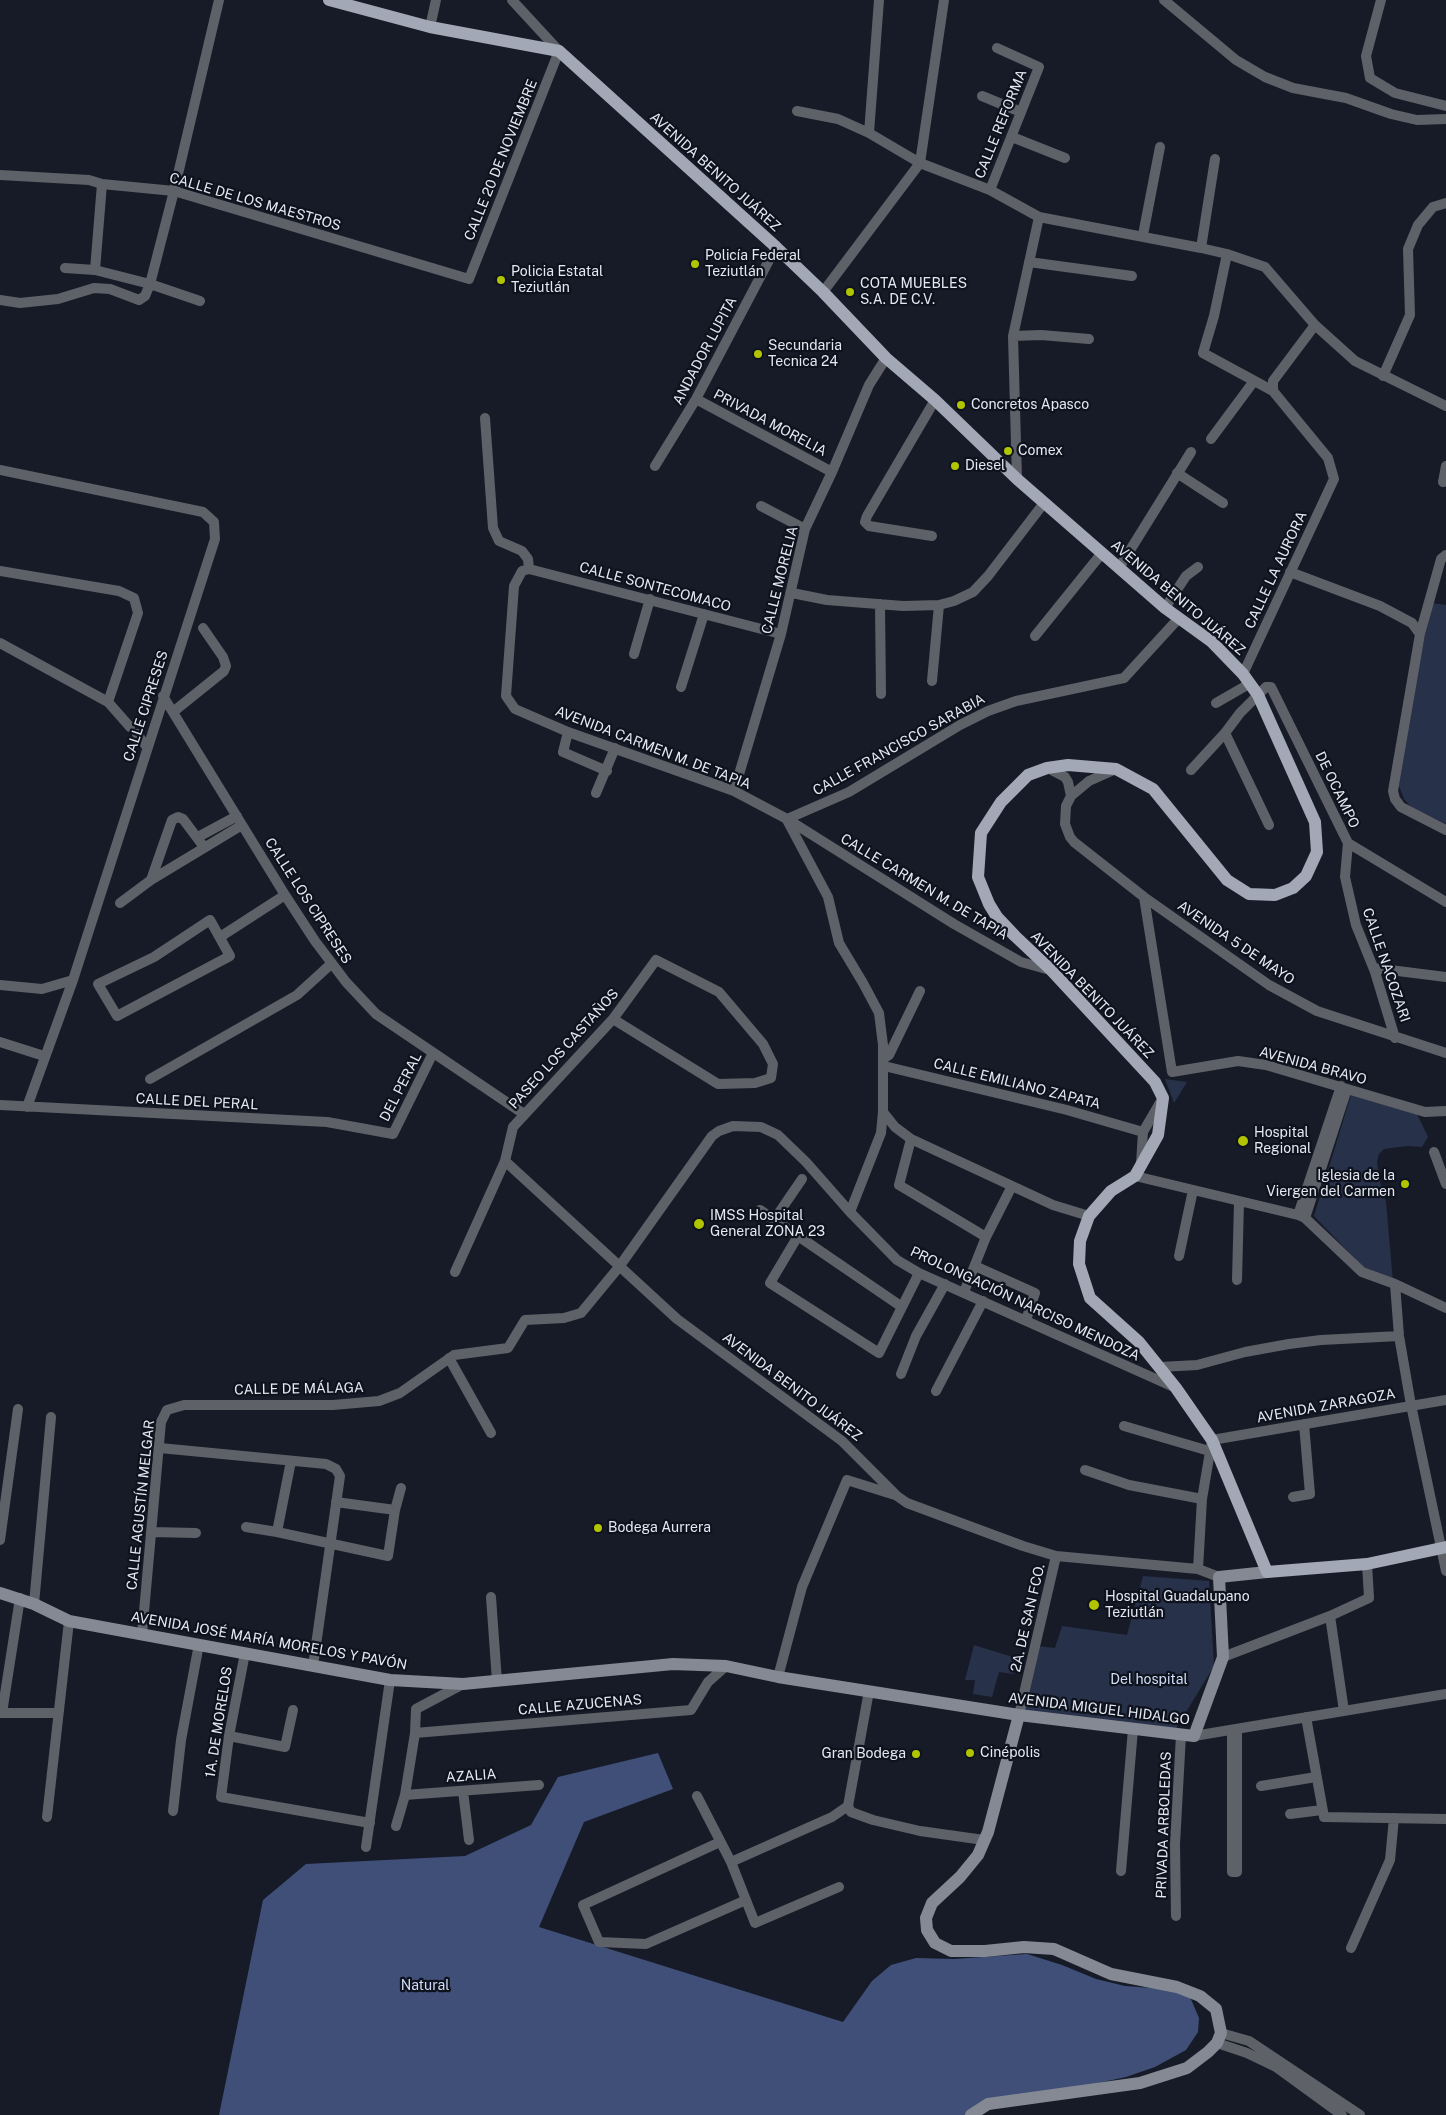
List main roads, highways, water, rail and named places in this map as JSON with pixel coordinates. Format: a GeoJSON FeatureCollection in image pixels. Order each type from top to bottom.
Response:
{"type":"FeatureCollection","features":[{"type":"Feature","properties":{"kind":"main road","name":"AVENIDA BENITO JUÁREZ"},"geometry":{"type":"LineString","coordinates":[[328,0],[430,27],[558,51],[776,247],[823,292],[886,358],[935,400],[1016,479],[1178,619],[1212,642],[1258,695],[1315,822],[1317,852],[1306,876],[1293,888],[1274,894],[1249,894],[1227,880],[1154,789],[1116,769],[1068,765],[1047,768],[1028,775],[1001,802],[981,832],[978,877],[989,904],[997,917],[1051,970],[1155,1082],[1163,1098],[1158,1135],[1138,1170],[1111,1192],[1089,1216],[1080,1241],[1079,1264],[1090,1298],[1139,1342],[1160,1367],[1176,1388],[1213,1448],[1267,1572]]}},
{"type":"Feature","properties":{"kind":"main road"},"geometry":{"type":"LineString","coordinates":[[1267,1572],[1367,1564],[1444,1547]]}},
{"type":"Feature","properties":{"kind":"main road","name":"AVENIDA MIGUEL HIDALGO"},"geometry":{"type":"LineString","coordinates":[[778,1677],[1019,1716],[1187,1736],[1222,1663],[1219,1577],[1267,1572]]}},
{"type":"Feature","properties":{"kind":"main road","name":"AVENIDA JOSÉ MARÍA MORELOS Y PAVÓN"},"geometry":{"type":"LineString","coordinates":[[0,1593],[20,1598],[70,1621],[390,1680],[463,1684],[673,1664],[726,1666],[778,1677]]}},
{"type":"Feature","properties":{"kind":"main road"},"geometry":{"type":"LineString","coordinates":[[970,2115],[988,2104],[1140,2083],[1187,2068],[1208,2052],[1219,2038],[1216,2009],[1200,1996],[1177,1987],[1111,1974],[1054,1949],[1024,1947],[985,1951],[951,1951],[935,1943],[927,1930],[926,1918],[932,1903],[960,1877],[978,1855],[984,1840],[1019,1716]]}},
{"type":"Feature","properties":{"kind":"place","name":"Policía Federal Teziutlán"},"geometry":{"type":"Point","coordinates":[695,264]}},
{"type":"Feature","properties":{"kind":"place","name":"Policia Estatal Teziutlán"},"geometry":{"type":"Point","coordinates":[501,280]}},
{"type":"Feature","properties":{"kind":"place","name":"COTA MUEBLES S.A. DE C.V."},"geometry":{"type":"Point","coordinates":[850,292]}},
{"type":"Feature","properties":{"kind":"place","name":"Secundaria Tecnica 24"},"geometry":{"type":"Point","coordinates":[758,354]}},
{"type":"Feature","properties":{"kind":"place","name":"Concretos Apasco"},"geometry":{"type":"Point","coordinates":[961,405]}},
{"type":"Feature","properties":{"kind":"place","name":"Comex"},"geometry":{"type":"Point","coordinates":[1008,451]}},
{"type":"Feature","properties":{"kind":"place","name":"Diesel"},"geometry":{"type":"Point","coordinates":[955,466]}},
{"type":"Feature","properties":{"kind":"place","name":"Hospital Regional"},"geometry":{"type":"Point","coordinates":[1243,1141]}},
{"type":"Feature","properties":{"kind":"place","name":"Iglesia de la Viergen del Carmen"},"geometry":{"type":"Point","coordinates":[1405,1184]}},
{"type":"Feature","properties":{"kind":"place","name":"IMSS Hospital General ZONA 23"},"geometry":{"type":"Point","coordinates":[699,1224]}},
{"type":"Feature","properties":{"kind":"place","name":"Bodega Aurrera"},"geometry":{"type":"Point","coordinates":[598,1528]}},
{"type":"Feature","properties":{"kind":"place","name":"Hospital Guadalupano Teziutlán"},"geometry":{"type":"Point","coordinates":[1094,1605]}},
{"type":"Feature","properties":{"kind":"place","name":"Cinépolis"},"geometry":{"type":"Point","coordinates":[970,1753]}},
{"type":"Feature","properties":{"kind":"place","name":"Gran Bodega"},"geometry":{"type":"Point","coordinates":[916,1754]}},
{"type":"Feature","properties":{"kind":"park label","name":"Del hospital"},"geometry":{"type":"Point","coordinates":[1149,1680]}},
{"type":"Feature","properties":{"kind":"park label","name":"Natural"},"geometry":{"type":"Point","coordinates":[425,1986]}}]}
